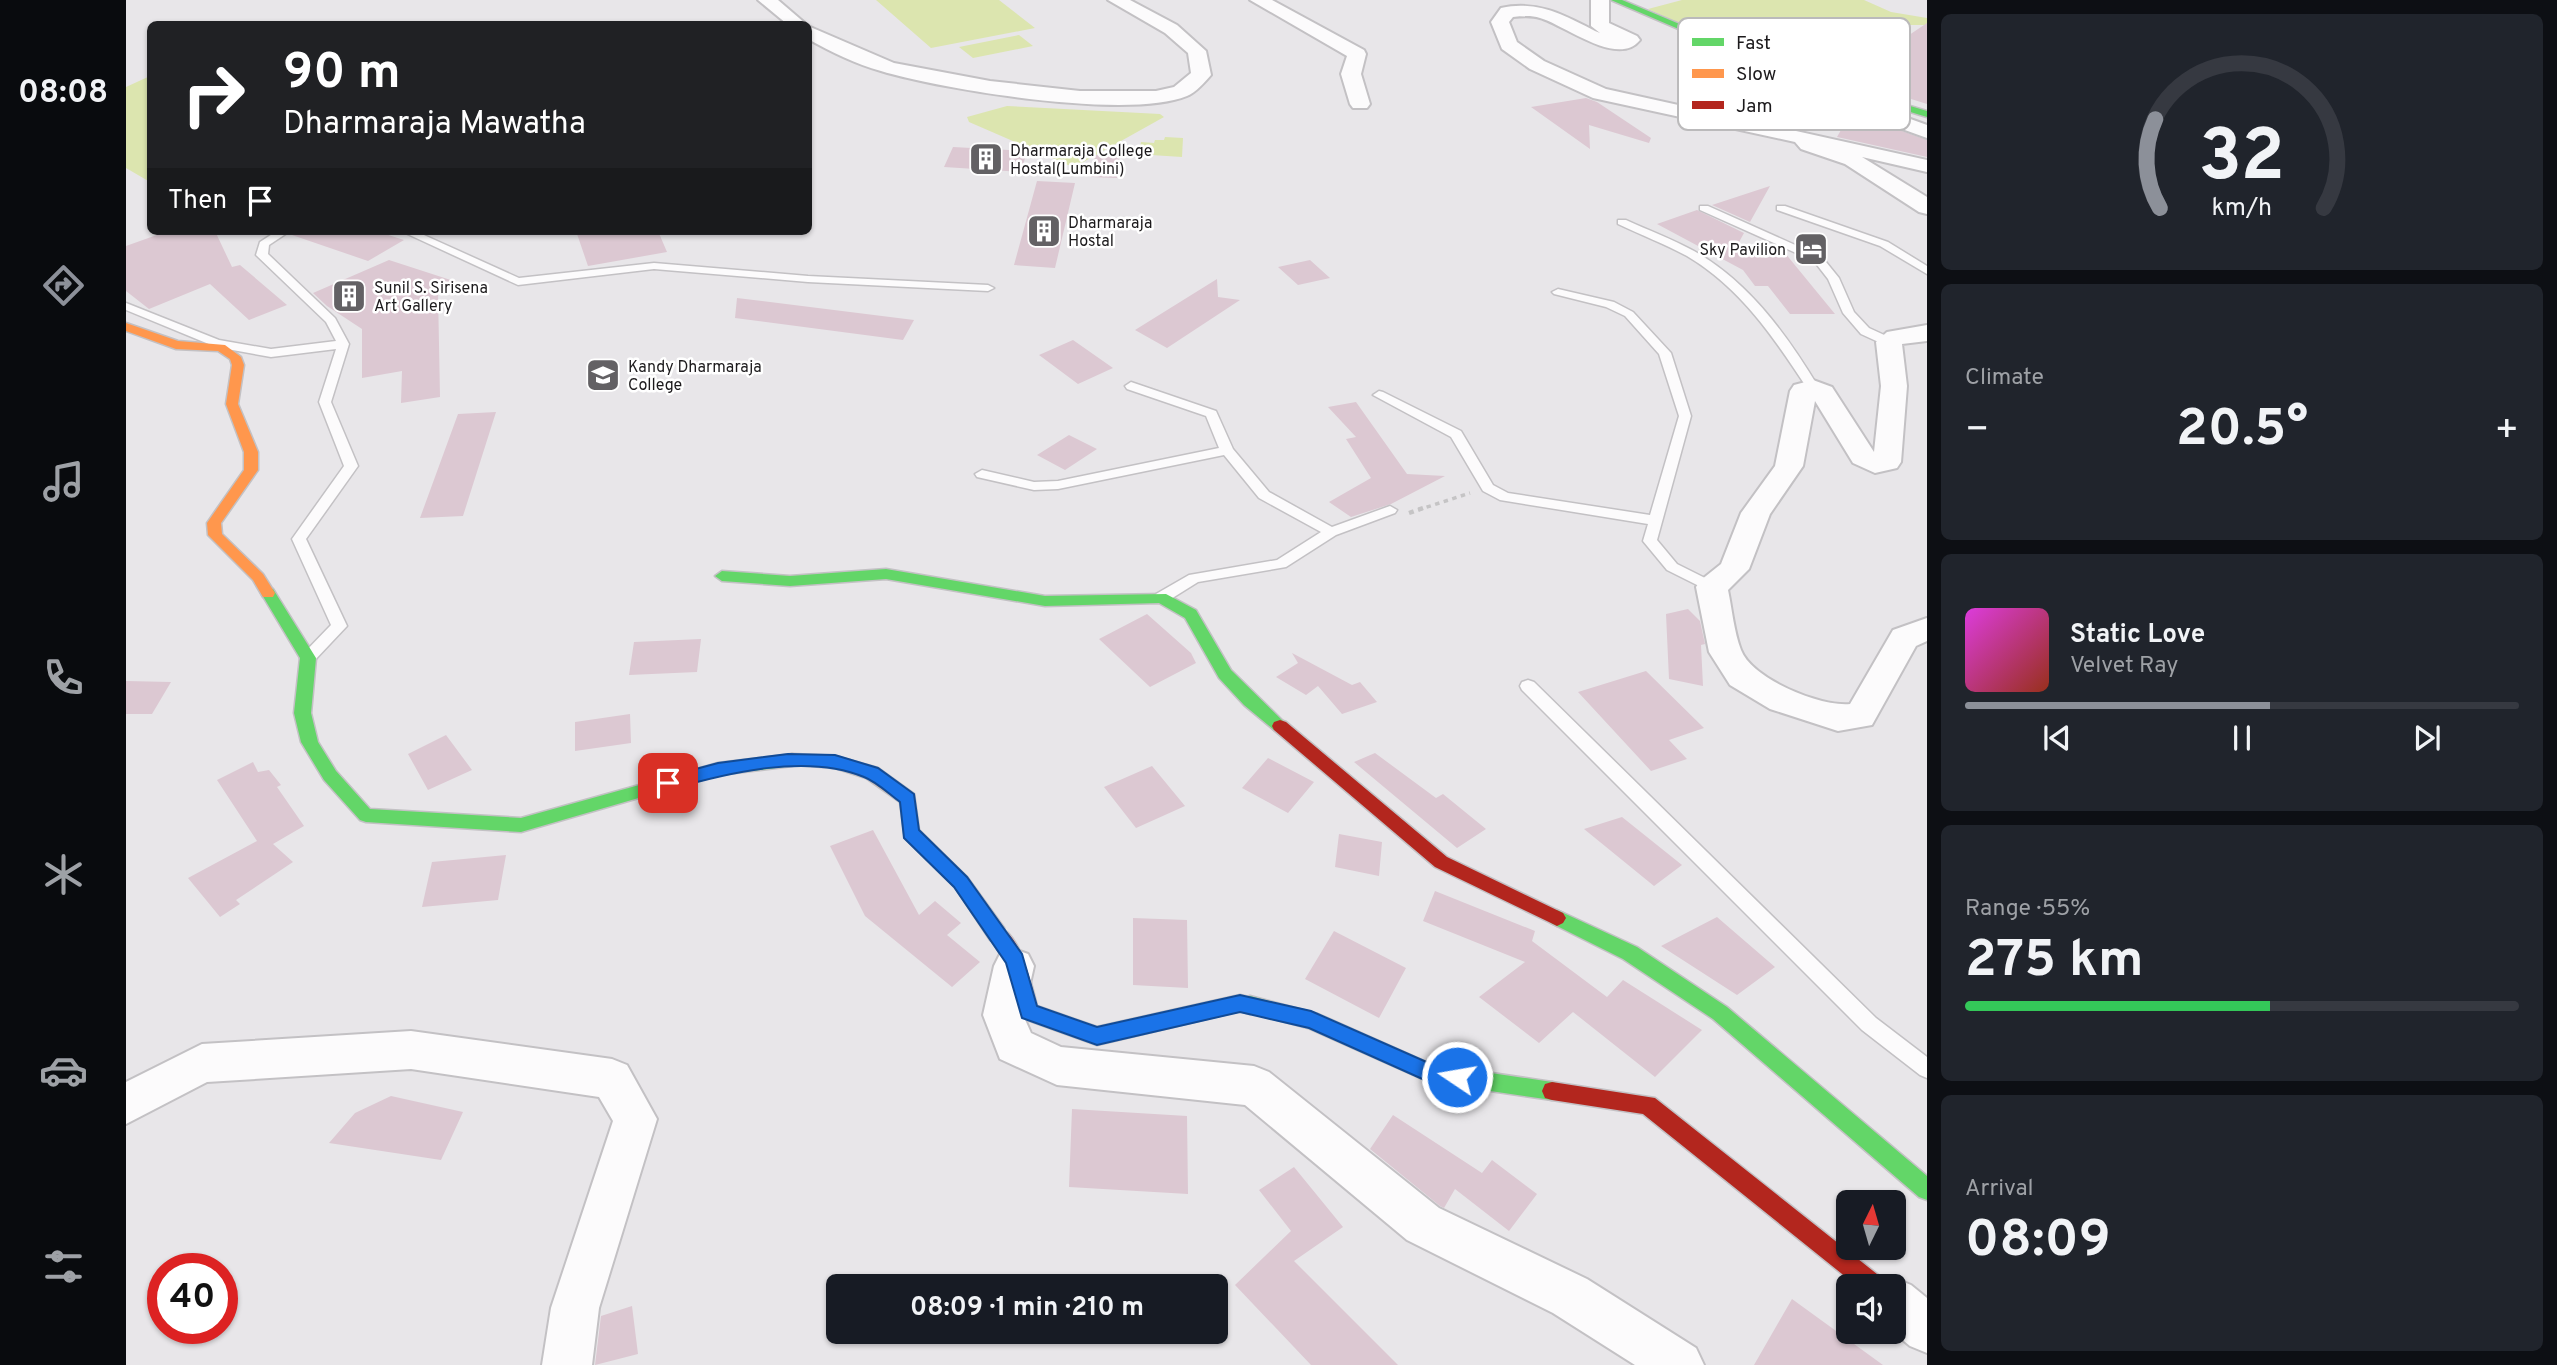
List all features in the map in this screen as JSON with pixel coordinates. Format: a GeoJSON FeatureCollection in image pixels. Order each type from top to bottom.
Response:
{"type":"FeatureCollection","features":[{"type":"Feature","properties":{"kind":"main road"},"geometry":{"type":"LineString","coordinates":[[1615,0],[1678,28]]}},
{"type":"Feature","properties":{"kind":"main road"},"geometry":{"type":"LineString","coordinates":[[1910,109],[1927,114]]}},
{"type":"Feature","properties":{"kind":"main road"},"geometry":{"type":"LineString","coordinates":[[126,327],[176,345],[221,348],[235,357],[238,365],[232,404],[251,452],[251,470],[214,523],[215,536],[258,577],[308,658],[304,684],[305,729],[326,772],[366,815],[521,825],[718,769],[788,760],[835,762],[872,773],[908,799],[911,833],[961,882],[1015,960],[1029,1012],[1097,1036],[1240,1003],[1311,1020],[1429,1073],[1648,1105],[1859,1274]]}},
{"type":"Feature","properties":{"kind":"main road"},"geometry":{"type":"LineString","coordinates":[[722,576],[790,581],[886,574],[1045,601],[1161,598],[1191,614],[1225,674],[1250,701],[1441,862],[1642,960],[1720,1013],[1927,1190]]}},
{"type":"Feature","properties":{"kind":"street"},"geometry":{"type":"LineString","coordinates":[[767,0],[793,21]]}},
{"type":"Feature","properties":{"kind":"street"},"geometry":{"type":"LineString","coordinates":[[812,33],[834,47],[887,67],[940,81],[1084,96],[1146,97],[1180,92],[1200,75],[1197,51],[1171,29],[1117,0]]}},
{"type":"Feature","properties":{"kind":"street"},"geometry":{"type":"LineString","coordinates":[[1259,0],[1357,54],[1351,74],[1360,104]]}},
{"type":"Feature","properties":{"kind":"street"},"geometry":{"type":"LineString","coordinates":[[1600,0],[1600,26],[1631,40],[1621,45],[1590,35],[1560,17],[1528,9],[1507,12],[1500,22],[1509,45],[1537,65],[1600,94],[1678,111]]}},
{"type":"Feature","properties":{"kind":"street"},"geometry":{"type":"LineString","coordinates":[[1910,126],[1927,132]]}},
{"type":"Feature","properties":{"kind":"street"},"geometry":{"type":"LineString","coordinates":[[1770,130],[1927,166]]}},
{"type":"Feature","properties":{"kind":"street"},"geometry":{"type":"LineString","coordinates":[[1812,139],[1805,141],[1808,145],[1852,160],[1927,207]]}},
{"type":"Feature","properties":{"kind":"street"},"geometry":{"type":"LineString","coordinates":[[1927,333],[1896,337],[1889,342],[1894,386],[1886,462],[1875,464],[1863,457],[1823,393],[1813,388],[1803,391],[1789,466],[1756,513],[1734,569],[1712,587],[1725,653],[1742,677],[1782,699],[1839,718],[1860,716],[1904,638],[1927,629]]}},
{"type":"Feature","properties":{"kind":"street"},"geometry":{"type":"LineString","coordinates":[[1015,960],[1003,1015],[1015,1046],[1057,1066],[1254,1086],[1423,1224],[1570,1296],[1679,1365]]}},
{"type":"Feature","properties":{"kind":"street"},"geometry":{"type":"LineString","coordinates":[[126,1104],[202,1063],[411,1050],[612,1079],[635,1119],[575,1308],[567,1365]]}},
{"type":"Feature","properties":{"kind":"street"},"geometry":{"type":"LineString","coordinates":[[1906,1312],[1927,1329]]}},
{"type":"Feature","properties":{"kind":"lane"},"geometry":{"type":"LineString","coordinates":[[1704,208],[1818,259],[1833,278],[1849,313],[1865,331],[1889,342]]}},
{"type":"Feature","properties":{"kind":"lane"},"geometry":{"type":"LineString","coordinates":[[1781,208],[1884,244],[1927,271]]}},
{"type":"Feature","properties":{"kind":"lane"},"geometry":{"type":"LineString","coordinates":[[1622,222],[1692,255],[1726,278],[1788,346],[1813,388]]}},
{"type":"Feature","properties":{"kind":"lane"},"geometry":{"type":"LineString","coordinates":[[279,235],[264,244],[262,255],[331,320],[343,344],[325,402],[351,466],[299,539],[340,626],[308,658]]}},
{"type":"Feature","properties":{"kind":"lane"},"geometry":{"type":"LineString","coordinates":[[415,235],[517,282],[654,266],[808,279],[988,288]]}},
{"type":"Feature","properties":{"kind":"lane"},"geometry":{"type":"LineString","coordinates":[[1558,292],[1610,304],[1629,314],[1665,352],[1685,416],[1650,541],[1672,567],[1712,587]]}},
{"type":"Feature","properties":{"kind":"lane"},"geometry":{"type":"LineString","coordinates":[[126,306],[216,343],[271,354],[343,344]]}},
{"type":"Feature","properties":{"kind":"lane"},"geometry":{"type":"LineString","coordinates":[[1131,386],[1211,414],[1227,450],[1264,495],[1331,532]]}},
{"type":"Feature","properties":{"kind":"lane"},"geometry":{"type":"LineString","coordinates":[[1379,395],[1456,434],[1488,488],[1505,497],[1654,520]]}},
{"type":"Feature","properties":{"kind":"lane"},"geometry":{"type":"LineString","coordinates":[[982,474],[1034,486],[1058,485],[1227,450]]}},
{"type":"Feature","properties":{"kind":"lane"},"geometry":{"type":"LineString","coordinates":[[1161,598],[1194,578],[1281,564],[1331,532],[1390,510]]}},
{"type":"Feature","properties":{"kind":"lane"},"geometry":{"type":"LineString","coordinates":[[1528,686],[1869,1024],[1927,1069]]}},
{"type":"Feature","properties":{"kind":"path"},"geometry":{"type":"LineString","coordinates":[[1356,523],[1362,528],[1488,488]]}},
{"type":"Feature","properties":{"kind":"green space"},"geometry":{"type":"Polygon","coordinates":[[[876,0],[999,0],[1035,28],[931,48],[876,0]]]}},
{"type":"Feature","properties":{"kind":"green space"},"geometry":{"type":"Polygon","coordinates":[[[1682,0],[1864,0],[1891,12],[1927,18],[1927,25],[1910,25],[1910,18],[1678,18],[1678,23],[1648,9],[1682,0]]]}},
{"type":"Feature","properties":{"kind":"green space"},"geometry":{"type":"Polygon","coordinates":[[[1019,35],[1033,46],[973,58],[959,47],[1019,35]]]}},
{"type":"Feature","properties":{"kind":"green space"},"geometry":{"type":"Polygon","coordinates":[[[147,77],[147,180],[126,168],[126,87],[147,77]]]}},
{"type":"Feature","properties":{"kind":"green space"},"geometry":{"type":"Polygon","coordinates":[[[1007,106],[1160,114],[1164,117],[1078,165],[1068,165],[969,122],[967,117],[1007,106]]]}},
{"type":"Feature","properties":{"kind":"green space"},"geometry":{"type":"Polygon","coordinates":[[[1165,137],[1183,138],[1182,157],[1151,155],[1152,148],[1140,147],[1141,142],[1154,143],[1155,140],[1164,140],[1165,137]]]}},
{"type":"Feature","properties":{"kind":"building"},"geometry":{"type":"Polygon","coordinates":[[[1927,23],[1927,104],[1910,99],[1910,34],[1927,23]]]}},
{"type":"Feature","properties":{"kind":"building"},"geometry":{"type":"Polygon","coordinates":[[[1586,98],[1597,102],[1651,138],[1649,143],[1589,125],[1590,149],[1531,107],[1586,98]]]}},
{"type":"Feature","properties":{"kind":"building"},"geometry":{"type":"Polygon","coordinates":[[[1841,130],[1899,130],[1927,140],[1927,157],[1837,137],[1841,130]]]}},
{"type":"Feature","properties":{"kind":"building","name":"Dharmaraja College Hostal(Lumbini)"},"geometry":{"type":"Polygon","coordinates":[[[953,147],[1027,151],[1021,172],[944,167],[953,147]]]}},
{"type":"Feature","properties":{"kind":"building"},"geometry":{"type":"Polygon","coordinates":[[[1095,155],[1120,157],[1117,178],[1091,177],[1095,155]]]}},
{"type":"Feature","properties":{"kind":"building","name":"Dharmaraja Hostal"},"geometry":{"type":"Polygon","coordinates":[[[1037,181],[1075,183],[1055,268],[1014,265],[1037,181]]]}},
{"type":"Feature","properties":{"kind":"building"},"geometry":{"type":"Polygon","coordinates":[[[1770,186],[1750,222],[1712,205],[1770,186]]]}},
{"type":"Feature","properties":{"kind":"building"},"geometry":{"type":"Polygon","coordinates":[[[1697,210],[1744,233],[1738,244],[1765,258],[1785,253],[1835,314],[1790,314],[1768,286],[1755,286],[1743,270],[1657,224],[1697,210]]]}},
{"type":"Feature","properties":{"kind":"building"},"geometry":{"type":"Polygon","coordinates":[[[157,235],[217,235],[232,267],[240,265],[287,305],[249,320],[210,284],[149,309],[126,291],[126,246],[157,235]]]}},
{"type":"Feature","properties":{"kind":"building"},"geometry":{"type":"Polygon","coordinates":[[[292,235],[388,235],[404,240],[368,261],[292,235]]]}},
{"type":"Feature","properties":{"kind":"building"},"geometry":{"type":"Polygon","coordinates":[[[577,235],[660,235],[667,252],[588,266],[577,235]]]}},
{"type":"Feature","properties":{"kind":"building"},"geometry":{"type":"Polygon","coordinates":[[[389,260],[463,284],[438,292],[440,397],[401,403],[402,371],[362,378],[362,329],[327,306],[313,293],[389,260]]]}},
{"type":"Feature","properties":{"kind":"building"},"geometry":{"type":"Polygon","coordinates":[[[1310,260],[1330,278],[1298,285],[1278,267],[1310,260]]]}},
{"type":"Feature","properties":{"kind":"building"},"geometry":{"type":"Polygon","coordinates":[[[1217,279],[1218,297],[1240,300],[1167,348],[1135,330],[1217,279]]]}},
{"type":"Feature","properties":{"kind":"building"},"geometry":{"type":"Polygon","coordinates":[[[737,298],[914,320],[903,340],[735,318],[737,298]]]}},
{"type":"Feature","properties":{"kind":"building"},"geometry":{"type":"Polygon","coordinates":[[[1073,340],[1113,368],[1078,384],[1039,355],[1073,340]]]}},
{"type":"Feature","properties":{"kind":"building"},"geometry":{"type":"Polygon","coordinates":[[[1356,402],[1407,474],[1445,476],[1391,504],[1351,517],[1329,502],[1371,478],[1346,439],[1356,437],[1328,407],[1356,402]]]}},
{"type":"Feature","properties":{"kind":"building"},"geometry":{"type":"Polygon","coordinates":[[[496,412],[463,516],[420,518],[458,414],[496,412]]]}},
{"type":"Feature","properties":{"kind":"building"},"geometry":{"type":"Polygon","coordinates":[[[1069,435],[1097,449],[1065,470],[1037,455],[1069,435]]]}},
{"type":"Feature","properties":{"kind":"building"},"geometry":{"type":"Polygon","coordinates":[[[1688,609],[1700,621],[1705,644],[1701,645],[1703,686],[1669,679],[1666,614],[1688,609]]]}},
{"type":"Feature","properties":{"kind":"building"},"geometry":{"type":"Polygon","coordinates":[[[1147,614],[1191,653],[1196,663],[1150,687],[1099,639],[1147,614]]]}},
{"type":"Feature","properties":{"kind":"building"},"geometry":{"type":"Polygon","coordinates":[[[701,639],[697,672],[629,675],[634,642],[701,639]]]}},
{"type":"Feature","properties":{"kind":"building"},"geometry":{"type":"Polygon","coordinates":[[[1292,653],[1352,685],[1360,682],[1377,702],[1342,714],[1318,686],[1306,695],[1276,677],[1298,663],[1292,653]]]}},
{"type":"Feature","properties":{"kind":"building"},"geometry":{"type":"Polygon","coordinates":[[[1646,671],[1704,728],[1669,740],[1687,759],[1651,771],[1578,692],[1646,671]]]}},
{"type":"Feature","properties":{"kind":"building"},"geometry":{"type":"Polygon","coordinates":[[[126,681],[171,682],[152,714],[126,714],[126,681]]]}},
{"type":"Feature","properties":{"kind":"building"},"geometry":{"type":"Polygon","coordinates":[[[630,714],[631,743],[575,751],[575,722],[630,714]]]}},
{"type":"Feature","properties":{"kind":"building"},"geometry":{"type":"Polygon","coordinates":[[[446,735],[472,770],[428,790],[408,754],[446,735]]]}},
{"type":"Feature","properties":{"kind":"building"},"geometry":{"type":"Polygon","coordinates":[[[1375,753],[1436,798],[1443,794],[1486,829],[1457,848],[1354,762],[1375,753]]]}},
{"type":"Feature","properties":{"kind":"building"},"geometry":{"type":"Polygon","coordinates":[[[1268,758],[1314,782],[1288,813],[1242,788],[1268,758]]]}},
{"type":"Feature","properties":{"kind":"building"},"geometry":{"type":"Polygon","coordinates":[[[253,762],[258,772],[269,770],[281,785],[277,787],[304,826],[273,844],[293,862],[236,900],[240,904],[220,917],[188,878],[257,841],[217,780],[253,762]]]}},
{"type":"Feature","properties":{"kind":"building"},"geometry":{"type":"Polygon","coordinates":[[[1152,766],[1185,806],[1136,828],[1104,787],[1152,766]]]}},
{"type":"Feature","properties":{"kind":"building"},"geometry":{"type":"Polygon","coordinates":[[[1622,817],[1682,865],[1654,886],[1584,829],[1622,817]]]}},
{"type":"Feature","properties":{"kind":"building"},"geometry":{"type":"Polygon","coordinates":[[[873,830],[919,915],[935,901],[961,923],[947,935],[980,962],[952,987],[865,916],[830,846],[873,830]]]}},
{"type":"Feature","properties":{"kind":"building"},"geometry":{"type":"Polygon","coordinates":[[[1339,834],[1382,842],[1379,876],[1335,867],[1339,834]]]}},
{"type":"Feature","properties":{"kind":"building"},"geometry":{"type":"Polygon","coordinates":[[[506,855],[498,900],[422,907],[432,862],[506,855]]]}},
{"type":"Feature","properties":{"kind":"building"},"geometry":{"type":"Polygon","coordinates":[[[1435,891],[1535,931],[1532,941],[1607,997],[1623,980],[1702,1030],[1655,1077],[1573,1012],[1539,1043],[1479,997],[1525,962],[1423,921],[1435,891]]]}},
{"type":"Feature","properties":{"kind":"building"},"geometry":{"type":"Polygon","coordinates":[[[1717,917],[1775,967],[1737,995],[1661,946],[1717,917]]]}},
{"type":"Feature","properties":{"kind":"building"},"geometry":{"type":"Polygon","coordinates":[[[1133,918],[1187,920],[1188,988],[1133,985],[1133,918]]]}},
{"type":"Feature","properties":{"kind":"building"},"geometry":{"type":"Polygon","coordinates":[[[1334,931],[1406,968],[1379,1018],[1305,979],[1334,931]]]}},
{"type":"Feature","properties":{"kind":"building"},"geometry":{"type":"Polygon","coordinates":[[[391,1096],[463,1112],[441,1160],[329,1143],[355,1113],[391,1096]]]}},
{"type":"Feature","properties":{"kind":"building"},"geometry":{"type":"Polygon","coordinates":[[[1072,1109],[1187,1116],[1188,1194],[1069,1187],[1072,1109]]]}},
{"type":"Feature","properties":{"kind":"building"},"geometry":{"type":"Polygon","coordinates":[[[1393,1115],[1482,1173],[1492,1160],[1537,1194],[1509,1231],[1455,1189],[1444,1208],[1440,1206],[1370,1149],[1393,1115]]]}},
{"type":"Feature","properties":{"kind":"building"},"geometry":{"type":"Polygon","coordinates":[[[1294,1167],[1343,1227],[1294,1261],[1398,1365],[1311,1365],[1235,1285],[1291,1231],[1259,1190],[1294,1167]]]}},
{"type":"Feature","properties":{"kind":"building"},"geometry":{"type":"Polygon","coordinates":[[[1792,1299],[1836,1331],[1836,1344],[1854,1344],[1883,1365],[1754,1365],[1792,1299]]]}},
{"type":"Feature","properties":{"kind":"building"},"geometry":{"type":"Polygon","coordinates":[[[632,1306],[638,1354],[595,1365],[601,1316],[632,1306]]]}},
{"type":"Feature","properties":{"kind":"traffic: fast"},"geometry":{"type":"LineString","coordinates":[[1615,0],[1678,26]]}},
{"type":"Feature","properties":{"kind":"traffic: fast"},"geometry":{"type":"LineString","coordinates":[[1910,109],[1927,114]]}},
{"type":"Feature","properties":{"kind":"traffic: fast"},"geometry":{"type":"LineString","coordinates":[[722,576],[790,581],[886,574],[1045,601],[1161,598],[1191,614],[1225,674],[1250,701],[1280,726]]}},
{"type":"Feature","properties":{"kind":"traffic: fast"},"geometry":{"type":"LineString","coordinates":[[268,593],[308,658],[303,713],[305,730],[315,754],[330,776],[366,815],[521,825],[718,769],[792,760]]}},
{"type":"Feature","properties":{"kind":"traffic: fast"},"geometry":{"type":"LineString","coordinates":[[1557,918],[1630,953],[1720,1013],[1927,1190]]}},
{"type":"Feature","properties":{"kind":"traffic: fast"},"geometry":{"type":"LineString","coordinates":[[1250,1005],[1311,1020],[1429,1073],[1552,1091]]}},
{"type":"Feature","properties":{"kind":"traffic: slow"},"geometry":{"type":"LineString","coordinates":[[126,327],[176,345],[221,348],[235,357],[238,365],[232,404],[251,452],[251,470],[214,523],[215,535],[258,577],[268,593]]}},
{"type":"Feature","properties":{"kind":"traffic: slow"},"geometry":{"type":"LineString","coordinates":[[792,760],[835,762],[872,773],[908,799],[911,833],[961,882],[997,934]]}},
{"type":"Feature","properties":{"kind":"traffic: jam"},"geometry":{"type":"LineString","coordinates":[[1280,726],[1441,862],[1557,918]]}},
{"type":"Feature","properties":{"kind":"traffic: jam"},"geometry":{"type":"LineString","coordinates":[[997,934],[1015,960],[1029,1012],[1097,1036],[1240,1003],[1250,1005]]}},
{"type":"Feature","properties":{"kind":"traffic: jam"},"geometry":{"type":"LineString","coordinates":[[1552,1091],[1648,1105],[1859,1274]]}},
{"type":"Feature","properties":{"kind":"place","name":"Dharmaraja College Hostal(Lumbini)"},"geometry":{"type":"Point","coordinates":[986,159]}},
{"type":"Feature","properties":{"kind":"place","name":"Dharmaraja Hostal"},"geometry":{"type":"Point","coordinates":[1044,231]}},
{"type":"Feature","properties":{"kind":"place","name":"Sky Pavilion"},"geometry":{"type":"Point","coordinates":[1811,249]}},
{"type":"Feature","properties":{"kind":"place","name":"Sunil S. Sirisena Art Gallery"},"geometry":{"type":"Point","coordinates":[349,296]}},
{"type":"Feature","properties":{"kind":"place","name":"Kandy Dharmaraja College"},"geometry":{"type":"Point","coordinates":[603,375]}},
{"type":"Feature","properties":{"kind":"route"},"geometry":{"type":"LineString","coordinates":[[668,783],[718,769],[788,760],[835,762],[872,773],[908,799],[911,833],[961,882],[1015,960],[1029,1012],[1097,1036],[1240,1003],[1311,1020],[1429,1073],[1457,1077]]}}]}
